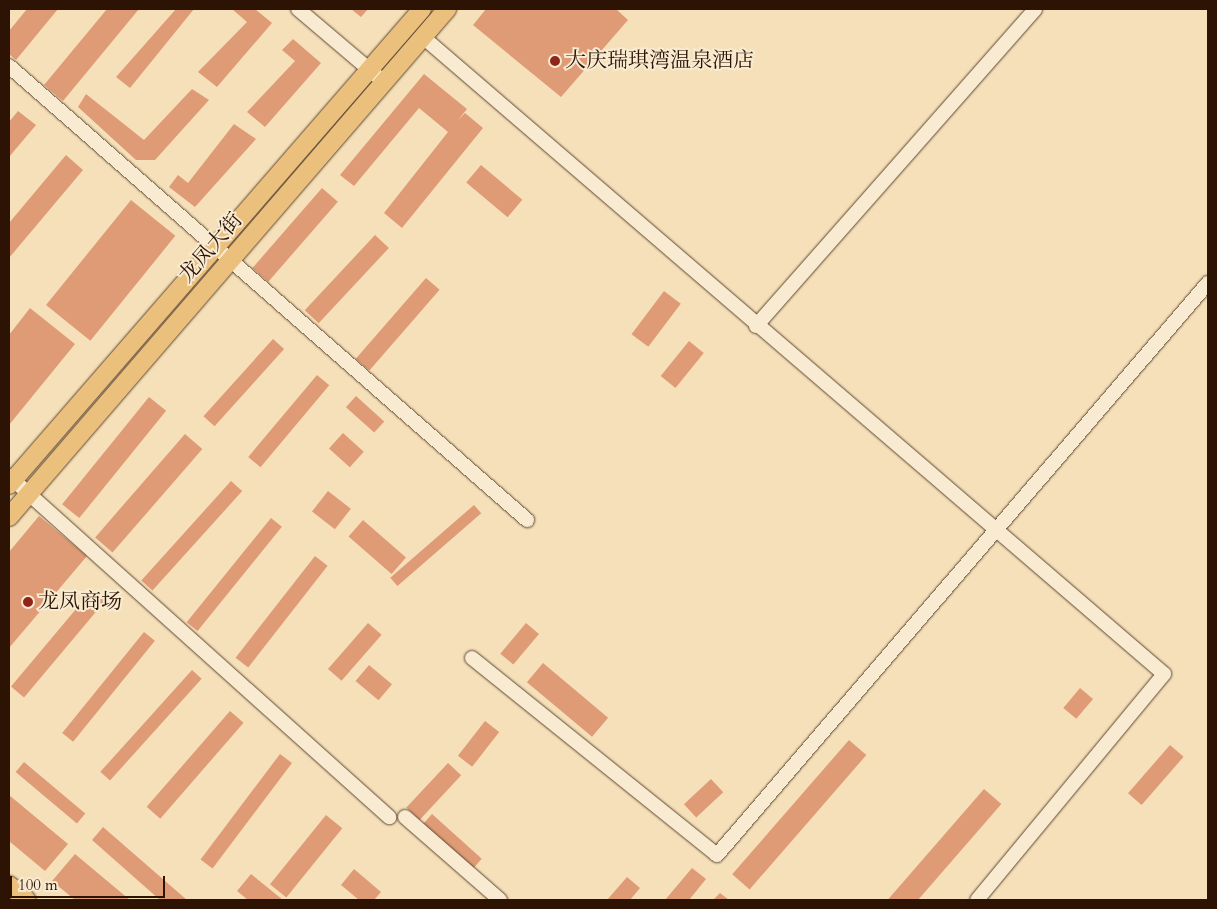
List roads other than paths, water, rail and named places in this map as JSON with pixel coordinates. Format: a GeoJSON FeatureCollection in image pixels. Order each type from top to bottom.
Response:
{"type":"FeatureCollection","features":[{"type":"Feature","properties":{"kind":"main road","name":"龙凤大街"},"geometry":{"type":"LineString","coordinates":[[10,481],[217,247],[422,9]]}},
{"type":"Feature","properties":{"kind":"main road","name":"龙凤大街"},"geometry":{"type":"LineString","coordinates":[[9,517],[447,9]]}},
{"type":"Feature","properties":{"kind":"main road"},"geometry":{"type":"LineString","coordinates":[[9,885],[27,900]]}},
{"type":"Feature","properties":{"kind":"street"},"geometry":{"type":"LineString","coordinates":[[298,9],[369,71],[385,82]]}},
{"type":"Feature","properties":{"kind":"street"},"geometry":{"type":"LineString","coordinates":[[756,326],[1035,9]]}},
{"type":"Feature","properties":{"kind":"street"},"geometry":{"type":"LineString","coordinates":[[423,37],[756,326],[1164,674],[977,900]]}},
{"type":"Feature","properties":{"kind":"street"},"geometry":{"type":"LineString","coordinates":[[9,66],[232,259],[527,520]]}},
{"type":"Feature","properties":{"kind":"street"},"geometry":{"type":"LineString","coordinates":[[472,658],[717,855],[994,528],[1208,283]]}},
{"type":"Feature","properties":{"kind":"street"},"geometry":{"type":"LineString","coordinates":[[10,481],[28,494],[389,817]]}},
{"type":"Feature","properties":{"kind":"street"},"geometry":{"type":"LineString","coordinates":[[405,817],[500,900]]}},
{"type":"Feature","properties":{"kind":"place","name":"大庆瑞琪湾温泉酒店"},"geometry":{"type":"Point","coordinates":[555,61]}},
{"type":"Feature","properties":{"kind":"place","name":"龙凤商场"},"geometry":{"type":"Point","coordinates":[28,602]}}]}
